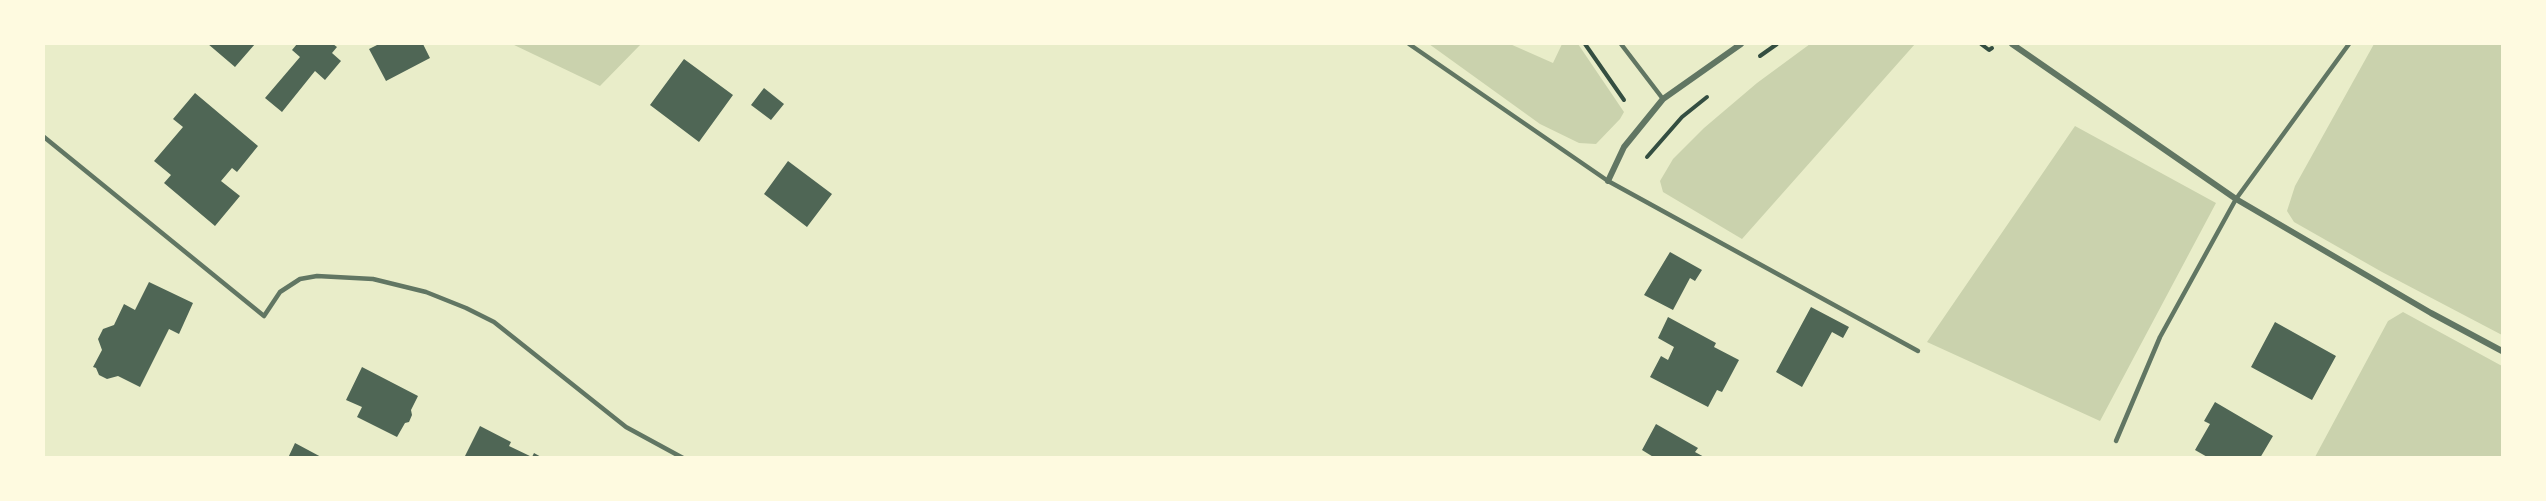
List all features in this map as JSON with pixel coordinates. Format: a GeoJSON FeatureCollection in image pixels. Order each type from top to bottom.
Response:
{"type":"FeatureCollection","features":[{"type":"Feature","properties":{"kind":"street"},"geometry":{"type":"LineString","coordinates":[[1608,182],[1624,147],[1663,99],[1741,44]]}},
{"type":"Feature","properties":{"kind":"street"},"geometry":{"type":"LineString","coordinates":[[2012,44],[2236,200],[2502,351]]}},
{"type":"Feature","properties":{"kind":"lane"},"geometry":{"type":"LineString","coordinates":[[1409,44],[1608,182],[1918,351]]}},
{"type":"Feature","properties":{"kind":"lane"},"geometry":{"type":"LineString","coordinates":[[1621,44],[1663,99]]}},
{"type":"Feature","properties":{"kind":"lane"},"geometry":{"type":"LineString","coordinates":[[2116,441],[2160,336],[2236,200],[2349,44]]}},
{"type":"Feature","properties":{"kind":"lane"},"geometry":{"type":"LineString","coordinates":[[44,137],[264,316],[280,292],[300,279],[316,276],[373,279],[426,292],[494,322],[626,427],[683,458]]}},
{"type":"Feature","properties":{"kind":"path"},"geometry":{"type":"LineString","coordinates":[[1585,44],[1624,100]]}},
{"type":"Feature","properties":{"kind":"path"},"geometry":{"type":"LineString","coordinates":[[1755,59],[1777,44]]}},
{"type":"Feature","properties":{"kind":"path"},"geometry":{"type":"LineString","coordinates":[[1625,190],[1637,168],[1682,117],[1709,96]]}},
{"type":"Feature","properties":{"kind":"green space"},"geometry":{"type":"Polygon","coordinates":[[[512,44],[641,44],[600,86],[512,44]]]}},
{"type":"Feature","properties":{"kind":"green space"},"geometry":{"type":"Polygon","coordinates":[[[1429,44],[1510,44],[1553,63],[1562,44],[1578,44],[1624,112],[1596,144],[1579,143],[1540,124],[1429,44]]]}},
{"type":"Feature","properties":{"kind":"green space"},"geometry":{"type":"Polygon","coordinates":[[[1810,44],[1915,44],[1742,239],[1663,192],[1660,181],[1673,159],[1704,128],[1757,83],[1810,44]]]}},
{"type":"Feature","properties":{"kind":"green space"},"geometry":{"type":"Polygon","coordinates":[[[2374,44],[2502,44],[2502,335],[2382,272],[2294,222],[2287,211],[2295,186],[2374,44]]]}},
{"type":"Feature","properties":{"kind":"green space"},"geometry":{"type":"Polygon","coordinates":[[[2075,126],[2216,203],[2100,421],[1927,342],[2075,126]]]}},
{"type":"Feature","properties":{"kind":"green space"},"geometry":{"type":"Polygon","coordinates":[[[2403,312],[2502,366],[2502,457],[2315,457],[2388,321],[2403,312]]]}},
{"type":"Feature","properties":{"kind":"building"},"geometry":{"type":"Polygon","coordinates":[[[208,44],[255,44],[235,67],[208,44]]]}},
{"type":"Feature","properties":{"kind":"building"},"geometry":{"type":"Polygon","coordinates":[[[297,44],[333,44],[337,47],[332,53],[341,61],[325,80],[315,71],[282,112],[265,98],[300,57],[292,50],[297,44]]]}},
{"type":"Feature","properties":{"kind":"building"},"geometry":{"type":"Polygon","coordinates":[[[379,44],[423,44],[430,58],[386,81],[369,49],[379,44]]]}},
{"type":"Feature","properties":{"kind":"building"},"geometry":{"type":"Polygon","coordinates":[[[684,59],[733,95],[699,142],[650,105],[684,59]]]}},
{"type":"Feature","properties":{"kind":"building"},"geometry":{"type":"Polygon","coordinates":[[[764,88],[784,104],[771,120],[751,105],[764,88]]]}},
{"type":"Feature","properties":{"kind":"building"},"geometry":{"type":"Polygon","coordinates":[[[195,93],[258,146],[237,172],[232,168],[221,181],[240,196],[215,226],[164,183],[171,175],[154,161],[183,127],[173,119],[195,93]]]}},
{"type":"Feature","properties":{"kind":"building"},"geometry":{"type":"Polygon","coordinates":[[[788,161],[832,194],[807,227],[764,194],[788,161]]]}},
{"type":"Feature","properties":{"kind":"building"},"geometry":{"type":"Polygon","coordinates":[[[1670,252],[1702,270],[1695,281],[1690,278],[1673,310],[1644,295],[1670,252]]]}},
{"type":"Feature","properties":{"kind":"building"},"geometry":{"type":"Polygon","coordinates":[[[149,282],[193,303],[179,334],[169,329],[140,387],[118,376],[107,379],[99,375],[93,367],[102,350],[98,339],[103,329],[114,325],[124,304],[135,310],[149,282]]]}},
{"type":"Feature","properties":{"kind":"building"},"geometry":{"type":"Polygon","coordinates":[[[1811,307],[1849,327],[1843,338],[1832,332],[1802,387],[1776,372],[1811,307]]]}},
{"type":"Feature","properties":{"kind":"building"},"geometry":{"type":"Polygon","coordinates":[[[1668,317],[1716,343],[1714,347],[1739,360],[1722,392],[1717,390],[1708,407],[1650,377],[1661,356],[1668,360],[1674,347],[1658,338],[1668,317]]]}},
{"type":"Feature","properties":{"kind":"building"},"geometry":{"type":"Polygon","coordinates":[[[2275,322],[2336,356],[2312,400],[2251,367],[2275,322]]]}},
{"type":"Feature","properties":{"kind":"building"},"geometry":{"type":"Polygon","coordinates":[[[362,367],[418,396],[411,410],[412,415],[409,422],[405,423],[397,437],[357,417],[362,407],[346,400],[362,367]]]}},
{"type":"Feature","properties":{"kind":"building"},"geometry":{"type":"Polygon","coordinates":[[[2215,402],[2273,436],[2260,458],[2209,458],[2195,450],[2210,424],[2204,421],[2215,402]]]}},
{"type":"Feature","properties":{"kind":"building"},"geometry":{"type":"Polygon","coordinates":[[[1656,424],[1698,448],[1695,452],[1706,458],[1655,458],[1642,450],[1656,424]]]}},
{"type":"Feature","properties":{"kind":"building"},"geometry":{"type":"Polygon","coordinates":[[[480,426],[511,442],[509,446],[532,457],[534,453],[543,458],[464,458],[480,426]]]}},
{"type":"Feature","properties":{"kind":"building"},"geometry":{"type":"Polygon","coordinates":[[[295,443],[323,458],[288,458],[295,443]]]}}]}
